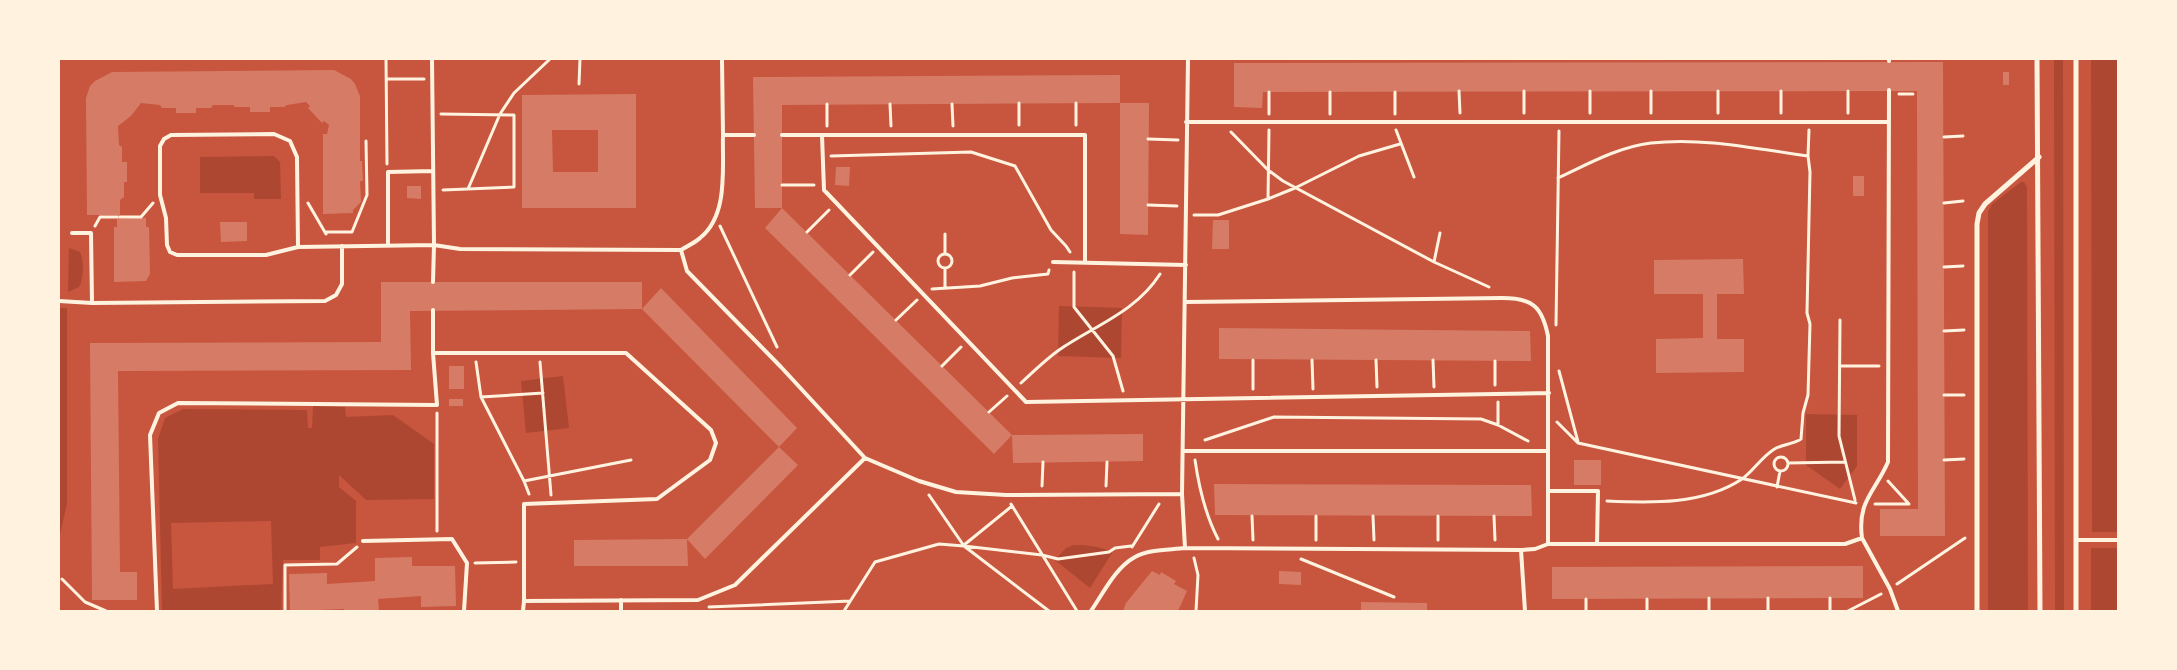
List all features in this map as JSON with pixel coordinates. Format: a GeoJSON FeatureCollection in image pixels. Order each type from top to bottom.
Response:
{"type":"FeatureCollection","features":[{"type":"Feature","properties":{"kind":"street"},"geometry":{"type":"LineString","coordinates":[[2037,59],[2040,611]]}},
{"type":"Feature","properties":{"kind":"street"},"geometry":{"type":"LineString","coordinates":[[2076,59],[2076,611]]}},
{"type":"Feature","properties":{"kind":"street"},"geometry":{"type":"LineString","coordinates":[[1977,611],[1977,224],[1979,213],[1985,204],[2038,157]]}},
{"type":"Feature","properties":{"kind":"lane"},"geometry":{"type":"LineString","coordinates":[[432,59],[434,282]]}},
{"type":"Feature","properties":{"kind":"lane"},"geometry":{"type":"LineString","coordinates":[[298,246],[297,157],[290,141],[274,134],[171,134],[164,139],[160,146],[160,195],[166,218],[167,244],[170,252],[177,255],[266,254],[298,246],[434,245],[460,248],[680,250],[702,237],[716,216],[722,194],[722,59]]}},
{"type":"Feature","properties":{"kind":"lane"},"geometry":{"type":"LineString","coordinates":[[1185,548],[1182,494],[1188,59]]}},
{"type":"Feature","properties":{"kind":"lane"},"geometry":{"type":"LineString","coordinates":[[1889,90],[1888,462],[1864,504],[1859,520],[1862,538],[1890,589],[1898,611]]}},
{"type":"Feature","properties":{"kind":"lane"},"geometry":{"type":"LineString","coordinates":[[1186,122],[1888,122]]}},
{"type":"Feature","properties":{"kind":"lane"},"geometry":{"type":"LineString","coordinates":[[782,135],[1085,135],[1085,263]]}},
{"type":"Feature","properties":{"kind":"lane"},"geometry":{"type":"LineString","coordinates":[[825,135],[823,156],[824,190],[1026,402],[1549,393]]}},
{"type":"Feature","properties":{"kind":"lane"},"geometry":{"type":"LineString","coordinates":[[723,136],[754,136]]}},
{"type":"Feature","properties":{"kind":"lane"},"geometry":{"type":"LineString","coordinates":[[388,246],[388,172],[432,171]]}},
{"type":"Feature","properties":{"kind":"lane"},"geometry":{"type":"LineString","coordinates":[[72,233],[91,233],[92,303]]}},
{"type":"Feature","properties":{"kind":"lane"},"geometry":{"type":"LineString","coordinates":[[59,301],[92,303],[325,302],[336,295],[342,284],[342,246]]}},
{"type":"Feature","properties":{"kind":"lane"},"geometry":{"type":"LineString","coordinates":[[680,250],[687,271],[781,367],[865,458],[919,481],[956,492],[1006,495],[1182,494]]}},
{"type":"Feature","properties":{"kind":"lane"},"geometry":{"type":"LineString","coordinates":[[1053,262],[1186,265]]}},
{"type":"Feature","properties":{"kind":"lane"},"geometry":{"type":"LineString","coordinates":[[1185,302],[1521,298],[1536,306],[1544,319],[1548,336],[1548,544]]}},
{"type":"Feature","properties":{"kind":"lane"},"geometry":{"type":"LineString","coordinates":[[156,611],[150,435],[160,413],[178,403],[437,404],[433,353],[433,310]]}},
{"type":"Feature","properties":{"kind":"lane"},"geometry":{"type":"LineString","coordinates":[[433,353],[626,353],[711,430],[716,443],[710,460],[657,499],[524,504],[523,611]]}},
{"type":"Feature","properties":{"kind":"lane"},"geometry":{"type":"LineString","coordinates":[[1184,451],[1548,451]]}},
{"type":"Feature","properties":{"kind":"lane"},"geometry":{"type":"LineString","coordinates":[[524,601],[698,600],[735,585],[865,458]]}},
{"type":"Feature","properties":{"kind":"lane"},"geometry":{"type":"LineString","coordinates":[[1548,491],[1598,491],[1597,544]]}},
{"type":"Feature","properties":{"kind":"lane"},"geometry":{"type":"LineString","coordinates":[[1091,611],[1119,570],[1136,556],[1185,548],[1521,550],[1535,549],[1548,544],[1845,544],[1862,538]]}},
{"type":"Feature","properties":{"kind":"lane"},"geometry":{"type":"LineString","coordinates":[[363,541],[452,539],[467,563],[464,611]]}},
{"type":"Feature","properties":{"kind":"lane"},"geometry":{"type":"LineString","coordinates":[[2076,540],[2118,540]]}},
{"type":"Feature","properties":{"kind":"lane"},"geometry":{"type":"LineString","coordinates":[[1521,550],[1525,611]]}},
{"type":"Feature","properties":{"kind":"lane"},"geometry":{"type":"LineString","coordinates":[[621,600],[621,611]]}},
{"type":"Feature","properties":{"kind":"path"},"geometry":{"type":"LineString","coordinates":[[386,59],[388,172]]}},
{"type":"Feature","properties":{"kind":"path"},"geometry":{"type":"LineString","coordinates":[[468,189],[500,114],[514,93],[550,59]]}},
{"type":"Feature","properties":{"kind":"path"},"geometry":{"type":"LineString","coordinates":[[579,84],[580,59]]}},
{"type":"Feature","properties":{"kind":"path"},"geometry":{"type":"LineString","coordinates":[[386,79],[432,79]]}},
{"type":"Feature","properties":{"kind":"path"},"geometry":{"type":"LineString","coordinates":[[1524,91],[1524,122]]}},
{"type":"Feature","properties":{"kind":"path"},"geometry":{"type":"LineString","coordinates":[[1590,91],[1590,122]]}},
{"type":"Feature","properties":{"kind":"path"},"geometry":{"type":"LineString","coordinates":[[1651,91],[1651,122]]}},
{"type":"Feature","properties":{"kind":"path"},"geometry":{"type":"LineString","coordinates":[[1718,91],[1718,122]]}},
{"type":"Feature","properties":{"kind":"path"},"geometry":{"type":"LineString","coordinates":[[1781,91],[1781,122]]}},
{"type":"Feature","properties":{"kind":"path"},"geometry":{"type":"LineString","coordinates":[[1848,91],[1848,122]]}},
{"type":"Feature","properties":{"kind":"path"},"geometry":{"type":"LineString","coordinates":[[1268,199],[1269,92]]}},
{"type":"Feature","properties":{"kind":"path"},"geometry":{"type":"LineString","coordinates":[[1330,92],[1330,123]]}},
{"type":"Feature","properties":{"kind":"path"},"geometry":{"type":"LineString","coordinates":[[1395,92],[1396,133],[1414,177]]}},
{"type":"Feature","properties":{"kind":"path"},"geometry":{"type":"LineString","coordinates":[[1459,92],[1460,122]]}},
{"type":"Feature","properties":{"kind":"path"},"geometry":{"type":"LineString","coordinates":[[1019,103],[1019,135]]}},
{"type":"Feature","properties":{"kind":"path"},"geometry":{"type":"LineString","coordinates":[[1076,103],[1076,135]]}},
{"type":"Feature","properties":{"kind":"path"},"geometry":{"type":"LineString","coordinates":[[825,135],[827,104]]}},
{"type":"Feature","properties":{"kind":"path"},"geometry":{"type":"LineString","coordinates":[[890,104],[891,135]]}},
{"type":"Feature","properties":{"kind":"path"},"geometry":{"type":"LineString","coordinates":[[952,104],[954,135]]}},
{"type":"Feature","properties":{"kind":"path"},"geometry":{"type":"LineString","coordinates":[[432,114],[514,114],[514,187],[433,190]]}},
{"type":"Feature","properties":{"kind":"path"},"geometry":{"type":"LineString","coordinates":[[1222,122],[1268,170],[1296,188],[1434,262],[1494,290],[1502,298]]}},
{"type":"Feature","properties":{"kind":"path"},"geometry":{"type":"LineString","coordinates":[[1556,333],[1560,122]]}},
{"type":"Feature","properties":{"kind":"path"},"geometry":{"type":"LineString","coordinates":[[1598,501],[1636,502],[1698,499],[1742,479],[1774,449],[1799,440],[1802,436],[1803,413],[1808,395],[1810,324],[1807,313],[1810,172],[1808,156],[1809,122]]}},
{"type":"Feature","properties":{"kind":"path"},"geometry":{"type":"LineString","coordinates":[[1944,137],[1963,136]]}},
{"type":"Feature","properties":{"kind":"path"},"geometry":{"type":"LineString","coordinates":[[1148,139],[1186,140]]}},
{"type":"Feature","properties":{"kind":"path"},"geometry":{"type":"LineString","coordinates":[[326,232],[352,232],[367,195],[366,141]]}},
{"type":"Feature","properties":{"kind":"path"},"geometry":{"type":"LineString","coordinates":[[1558,178],[1612,153],[1651,143],[1700,142],[1808,156]]}},
{"type":"Feature","properties":{"kind":"path"},"geometry":{"type":"LineString","coordinates":[[1186,215],[1218,215],[1268,199],[1296,188],[1359,156],[1400,144]]}},
{"type":"Feature","properties":{"kind":"path"},"geometry":{"type":"LineString","coordinates":[[823,156],[971,152],[1014,166],[1051,230],[1066,246],[1075,262],[1074,307],[1113,356],[1126,400]]}},
{"type":"Feature","properties":{"kind":"path"},"geometry":{"type":"LineString","coordinates":[[782,185],[824,184]]}},
{"type":"Feature","properties":{"kind":"path"},"geometry":{"type":"LineString","coordinates":[[297,192],[304,197],[326,232],[327,246]]}},
{"type":"Feature","properties":{"kind":"path"},"geometry":{"type":"LineString","coordinates":[[91,233],[100,217],[141,217],[160,195]]}},
{"type":"Feature","properties":{"kind":"path"},"geometry":{"type":"LineString","coordinates":[[1944,203],[1963,201]]}},
{"type":"Feature","properties":{"kind":"path"},"geometry":{"type":"LineString","coordinates":[[807,232],[836,203]]}},
{"type":"Feature","properties":{"kind":"path"},"geometry":{"type":"LineString","coordinates":[[1148,205],[1186,206]]}},
{"type":"Feature","properties":{"kind":"path"},"geometry":{"type":"LineString","coordinates":[[716,216],[782,359],[781,367]]}},
{"type":"Feature","properties":{"kind":"path"},"geometry":{"type":"LineString","coordinates":[[1434,262],[1440,232]]}},
{"type":"Feature","properties":{"kind":"path"},"geometry":{"type":"LineString","coordinates":[[945,234],[945,254]]}},
{"type":"Feature","properties":{"kind":"path"},"geometry":{"type":"LineString","coordinates":[[850,275],[879,247]]}},
{"type":"Feature","properties":{"kind":"path"},"geometry":{"type":"LineString","coordinates":[[945,254],[938,259],[938,264],[945,269]]}},
{"type":"Feature","properties":{"kind":"path"},"geometry":{"type":"LineString","coordinates":[[945,254],[952,258],[952,265],[945,269]]}},
{"type":"Feature","properties":{"kind":"path"},"geometry":{"type":"LineString","coordinates":[[896,320],[929,290],[980,286],[1012,278],[1048,274],[1053,262]]}},
{"type":"Feature","properties":{"kind":"path"},"geometry":{"type":"LineString","coordinates":[[989,412],[1059,350],[1121,314],[1152,287],[1166,265]]}},
{"type":"Feature","properties":{"kind":"path"},"geometry":{"type":"LineString","coordinates":[[1944,267],[1963,266]]}},
{"type":"Feature","properties":{"kind":"path"},"geometry":{"type":"LineString","coordinates":[[945,269],[945,288]]}},
{"type":"Feature","properties":{"kind":"path"},"geometry":{"type":"LineString","coordinates":[[1840,320],[1839,436],[1856,503]]}},
{"type":"Feature","properties":{"kind":"path"},"geometry":{"type":"LineString","coordinates":[[1944,331],[1964,330]]}},
{"type":"Feature","properties":{"kind":"path"},"geometry":{"type":"LineString","coordinates":[[942,366],[968,341]]}},
{"type":"Feature","properties":{"kind":"path"},"geometry":{"type":"LineString","coordinates":[[474,353],[481,397],[524,481],[533,504]]}},
{"type":"Feature","properties":{"kind":"path"},"geometry":{"type":"LineString","coordinates":[[540,353],[551,503]]}},
{"type":"Feature","properties":{"kind":"path"},"geometry":{"type":"LineString","coordinates":[[1253,360],[1253,398]]}},
{"type":"Feature","properties":{"kind":"path"},"geometry":{"type":"LineString","coordinates":[[1312,360],[1314,397]]}},
{"type":"Feature","properties":{"kind":"path"},"geometry":{"type":"LineString","coordinates":[[1376,360],[1377,396]]}},
{"type":"Feature","properties":{"kind":"path"},"geometry":{"type":"LineString","coordinates":[[1433,360],[1434,395]]}},
{"type":"Feature","properties":{"kind":"path"},"geometry":{"type":"LineString","coordinates":[[1495,361],[1498,425]]}},
{"type":"Feature","properties":{"kind":"path"},"geometry":{"type":"LineString","coordinates":[[1840,366],[1888,366]]}},
{"type":"Feature","properties":{"kind":"path"},"geometry":{"type":"LineString","coordinates":[[1559,367],[1578,443]]}},
{"type":"Feature","properties":{"kind":"path"},"geometry":{"type":"LineString","coordinates":[[481,397],[543,393]]}},
{"type":"Feature","properties":{"kind":"path"},"geometry":{"type":"LineString","coordinates":[[1944,395],[1964,395]]}},
{"type":"Feature","properties":{"kind":"path"},"geometry":{"type":"LineString","coordinates":[[437,404],[437,539]]}},
{"type":"Feature","properties":{"kind":"path"},"geometry":{"type":"LineString","coordinates":[[1548,413],[1578,443],[1856,503],[1909,504],[1882,474]]}},
{"type":"Feature","properties":{"kind":"path"},"geometry":{"type":"LineString","coordinates":[[1223,548],[1209,521],[1200,490],[1194,451],[1198,442],[1274,417],[1481,419],[1498,425],[1548,451]]}},
{"type":"Feature","properties":{"kind":"path"},"geometry":{"type":"LineString","coordinates":[[1780,471],[1774,466],[1776,458],[1783,457],[1788,463]]}},
{"type":"Feature","properties":{"kind":"path"},"geometry":{"type":"LineString","coordinates":[[1944,460],[1964,459]]}},
{"type":"Feature","properties":{"kind":"path"},"geometry":{"type":"LineString","coordinates":[[524,481],[630,460]]}},
{"type":"Feature","properties":{"kind":"path"},"geometry":{"type":"LineString","coordinates":[[1042,494],[1043,462]]}},
{"type":"Feature","properties":{"kind":"path"},"geometry":{"type":"LineString","coordinates":[[1106,495],[1107,462]]}},
{"type":"Feature","properties":{"kind":"path"},"geometry":{"type":"LineString","coordinates":[[1788,463],[1845,462]]}},
{"type":"Feature","properties":{"kind":"path"},"geometry":{"type":"LineString","coordinates":[[1780,471],[1784,470],[1788,463]]}},
{"type":"Feature","properties":{"kind":"path"},"geometry":{"type":"LineString","coordinates":[[1777,487],[1780,471]]}},
{"type":"Feature","properties":{"kind":"path"},"geometry":{"type":"LineString","coordinates":[[919,481],[964,546],[1050,611]]}},
{"type":"Feature","properties":{"kind":"path"},"geometry":{"type":"LineString","coordinates":[[1006,495],[1077,611]]}},
{"type":"Feature","properties":{"kind":"path"},"geometry":{"type":"LineString","coordinates":[[1131,546],[1164,495]]}},
{"type":"Feature","properties":{"kind":"path"},"geometry":{"type":"LineString","coordinates":[[964,546],[1012,506]]}},
{"type":"Feature","properties":{"kind":"path"},"geometry":{"type":"LineString","coordinates":[[1252,516],[1253,548]]}},
{"type":"Feature","properties":{"kind":"path"},"geometry":{"type":"LineString","coordinates":[[1316,516],[1316,549]]}},
{"type":"Feature","properties":{"kind":"path"},"geometry":{"type":"LineString","coordinates":[[1373,516],[1374,549]]}},
{"type":"Feature","properties":{"kind":"path"},"geometry":{"type":"LineString","coordinates":[[1438,516],[1438,550]]}},
{"type":"Feature","properties":{"kind":"path"},"geometry":{"type":"LineString","coordinates":[[1494,516],[1496,550]]}},
{"type":"Feature","properties":{"kind":"path"},"geometry":{"type":"LineString","coordinates":[[1848,611],[1871,601],[1965,538]]}},
{"type":"Feature","properties":{"kind":"path"},"geometry":{"type":"LineString","coordinates":[[285,611],[285,565],[337,564],[363,541]]}},
{"type":"Feature","properties":{"kind":"path"},"geometry":{"type":"LineString","coordinates":[[844,611],[875,562],[939,544],[1042,554],[1058,559],[1109,552],[1114,548],[1131,546]]}},
{"type":"Feature","properties":{"kind":"path"},"geometry":{"type":"LineString","coordinates":[[1131,546],[1136,556]]}},
{"type":"Feature","properties":{"kind":"path"},"geometry":{"type":"LineString","coordinates":[[1185,548],[1194,558],[1198,575],[1196,611]]}},
{"type":"Feature","properties":{"kind":"path"},"geometry":{"type":"LineString","coordinates":[[1286,548],[1305,562],[1394,597]]}},
{"type":"Feature","properties":{"kind":"path"},"geometry":{"type":"LineString","coordinates":[[467,563],[524,562]]}},
{"type":"Feature","properties":{"kind":"path"},"geometry":{"type":"LineString","coordinates":[[62,579],[85,602],[106,611]]}},
{"type":"Feature","properties":{"kind":"path"},"geometry":{"type":"LineString","coordinates":[[1647,598],[1647,611]]}},
{"type":"Feature","properties":{"kind":"path"},"geometry":{"type":"LineString","coordinates":[[1709,598],[1709,611]]}},
{"type":"Feature","properties":{"kind":"path"},"geometry":{"type":"LineString","coordinates":[[1768,598],[1768,611]]}},
{"type":"Feature","properties":{"kind":"path"},"geometry":{"type":"LineString","coordinates":[[1830,598],[1830,611]]}},
{"type":"Feature","properties":{"kind":"path"},"geometry":{"type":"LineString","coordinates":[[1586,599],[1586,611]]}},
{"type":"Feature","properties":{"kind":"path"},"geometry":{"type":"LineString","coordinates":[[698,600],[702,608],[850,601]]}},
{"type":"Feature","properties":{"kind":"shaded area"},"geometry":{"type":"Polygon","coordinates":[[[2054,59],[2063,59],[2064,611],[2055,611],[2054,59]]]}},
{"type":"Feature","properties":{"kind":"shaded area"},"geometry":{"type":"Polygon","coordinates":[[[2091,59],[2118,59],[2118,532],[2092,532],[2091,59]]]}},
{"type":"Feature","properties":{"kind":"shaded area"},"geometry":{"type":"Polygon","coordinates":[[[274,156],[280,162],[281,199],[254,199],[254,193],[200,193],[200,157],[274,156]]]}},
{"type":"Feature","properties":{"kind":"shaded area"},"geometry":{"type":"Polygon","coordinates":[[[2021,182],[2024,182],[2027,187],[2028,611],[1988,611],[1988,212],[1992,204],[2021,182]]]}},
{"type":"Feature","properties":{"kind":"shaded area"},"geometry":{"type":"Polygon","coordinates":[[[69,248],[80,252],[83,270],[79,287],[68,292],[69,248]]]}},
{"type":"Feature","properties":{"kind":"shaded area"},"geometry":{"type":"Polygon","coordinates":[[[1059,306],[1122,308],[1121,358],[1058,356],[1059,306]]]}},
{"type":"Feature","properties":{"kind":"shaded area"},"geometry":{"type":"Polygon","coordinates":[[[59,308],[67,308],[67,503],[59,539],[59,308]]]}},
{"type":"Feature","properties":{"kind":"shaded area"},"geometry":{"type":"Polygon","coordinates":[[[563,376],[569,428],[526,433],[521,381],[563,376]]]}},
{"type":"Feature","properties":{"kind":"shaded area"},"geometry":{"type":"Polygon","coordinates":[[[313,406],[345,407],[346,417],[393,415],[434,444],[434,499],[366,500],[339,475],[339,487],[356,501],[356,543],[320,547],[320,560],[283,560],[281,611],[162,611],[158,439],[165,418],[183,409],[307,410],[308,428],[312,428],[313,406]],[[271,521],[171,523],[173,589],[273,584],[271,521]]]}},
{"type":"Feature","properties":{"kind":"shaded area"},"geometry":{"type":"Polygon","coordinates":[[[1806,414],[1857,415],[1857,466],[1840,489],[1806,465],[1806,414]]]}},
{"type":"Feature","properties":{"kind":"shaded area"},"geometry":{"type":"Polygon","coordinates":[[[1074,545],[1099,547],[1112,553],[1090,588],[1055,560],[1066,548],[1074,545]]]}},
{"type":"Feature","properties":{"kind":"shaded area"},"geometry":{"type":"Polygon","coordinates":[[[2091,548],[2118,548],[2118,611],[2091,611],[2091,548]]]}},
{"type":"Feature","properties":{"kind":"building"},"geometry":{"type":"Polygon","coordinates":[[[1943,62],[1945,536],[1880,536],[1880,509],[1918,509],[1917,91],[1263,92],[1262,108],[1234,107],[1234,63],[1943,62]]]}},
{"type":"Feature","properties":{"kind":"building"},"geometry":{"type":"Polygon","coordinates":[[[334,70],[351,79],[360,96],[360,161],[362,161],[363,181],[360,181],[361,202],[353,210],[353,213],[323,214],[323,134],[327,134],[329,125],[324,121],[322,123],[308,108],[310,106],[306,102],[284,107],[270,107],[270,112],[250,112],[250,107],[213,105],[211,108],[196,108],[196,113],[176,113],[176,108],[162,108],[160,105],[141,103],[131,116],[118,126],[119,145],[122,147],[122,162],[127,162],[127,182],[124,182],[124,197],[120,200],[120,219],[146,218],[146,227],[149,227],[150,274],[146,281],[114,282],[114,227],[117,227],[117,215],[87,215],[86,98],[90,86],[95,81],[112,72],[334,70]]]}},
{"type":"Feature","properties":{"kind":"building"},"geometry":{"type":"Polygon","coordinates":[[[2003,72],[2009,72],[2009,85],[2003,85],[2003,72]]]}},
{"type":"Feature","properties":{"kind":"building"},"geometry":{"type":"Polygon","coordinates":[[[1120,75],[1120,103],[782,105],[782,208],[755,208],[753,77],[1120,75]]]}},
{"type":"Feature","properties":{"kind":"building"},"geometry":{"type":"Polygon","coordinates":[[[636,94],[636,208],[522,208],[522,95],[636,94]],[[552,130],[553,172],[598,172],[598,130],[552,130]]]}},
{"type":"Feature","properties":{"kind":"building"},"geometry":{"type":"Polygon","coordinates":[[[1120,103],[1149,103],[1148,235],[1120,234],[1120,103]]]}},
{"type":"Feature","properties":{"kind":"building"},"geometry":{"type":"Polygon","coordinates":[[[836,167],[850,167],[849,186],[835,185],[836,167]]]}},
{"type":"Feature","properties":{"kind":"building"},"geometry":{"type":"Polygon","coordinates":[[[1853,176],[1864,176],[1864,196],[1853,196],[1853,176]]]}},
{"type":"Feature","properties":{"kind":"building"},"geometry":{"type":"Polygon","coordinates":[[[407,186],[421,186],[421,199],[407,198],[407,186]]]}},
{"type":"Feature","properties":{"kind":"building"},"geometry":{"type":"Polygon","coordinates":[[[782,208],[1012,435],[994,454],[765,228],[782,208]]]}},
{"type":"Feature","properties":{"kind":"building"},"geometry":{"type":"Polygon","coordinates":[[[1213,220],[1229,220],[1229,249],[1212,249],[1213,220]]]}},
{"type":"Feature","properties":{"kind":"building"},"geometry":{"type":"Polygon","coordinates":[[[220,222],[247,222],[247,241],[221,242],[220,222]]]}},
{"type":"Feature","properties":{"kind":"building"},"geometry":{"type":"Polygon","coordinates":[[[1743,259],[1744,294],[1717,294],[1717,339],[1744,339],[1744,372],[1656,373],[1656,339],[1703,338],[1703,294],[1654,294],[1654,260],[1743,259]]]}},
{"type":"Feature","properties":{"kind":"building"},"geometry":{"type":"Polygon","coordinates":[[[381,282],[642,282],[642,309],[410,311],[411,370],[118,371],[120,572],[137,572],[137,600],[92,600],[90,343],[381,342],[381,282]]]}},
{"type":"Feature","properties":{"kind":"building"},"geometry":{"type":"Polygon","coordinates":[[[661,288],[797,428],[779,447],[642,309],[661,288]]]}},
{"type":"Feature","properties":{"kind":"building"},"geometry":{"type":"Polygon","coordinates":[[[1219,328],[1530,331],[1531,361],[1219,359],[1219,328]]]}},
{"type":"Feature","properties":{"kind":"building"},"geometry":{"type":"Polygon","coordinates":[[[449,366],[464,366],[464,389],[449,389],[449,366]]]}},
{"type":"Feature","properties":{"kind":"building"},"geometry":{"type":"Polygon","coordinates":[[[449,399],[463,399],[463,406],[449,406],[449,399]]]}},
{"type":"Feature","properties":{"kind":"building"},"geometry":{"type":"Polygon","coordinates":[[[1143,434],[1143,461],[1013,463],[1012,435],[1143,434]]]}},
{"type":"Feature","properties":{"kind":"building"},"geometry":{"type":"Polygon","coordinates":[[[779,447],[798,465],[705,559],[687,539],[779,447]]]}},
{"type":"Feature","properties":{"kind":"building"},"geometry":{"type":"Polygon","coordinates":[[[1574,460],[1601,460],[1601,485],[1574,485],[1574,460]]]}},
{"type":"Feature","properties":{"kind":"building"},"geometry":{"type":"Polygon","coordinates":[[[1214,484],[1531,485],[1532,516],[1215,515],[1214,484]]]}},
{"type":"Feature","properties":{"kind":"building"},"geometry":{"type":"Polygon","coordinates":[[[687,539],[688,566],[574,566],[574,540],[687,539]]]}},
{"type":"Feature","properties":{"kind":"building"},"geometry":{"type":"Polygon","coordinates":[[[412,557],[412,566],[455,566],[456,606],[421,607],[421,596],[378,599],[379,611],[344,611],[344,609],[290,611],[289,574],[327,573],[327,584],[375,581],[375,558],[412,557]]]}},
{"type":"Feature","properties":{"kind":"building"},"geometry":{"type":"Polygon","coordinates":[[[1863,566],[1863,598],[1552,599],[1552,567],[1863,566]]]}},
{"type":"Feature","properties":{"kind":"building"},"geometry":{"type":"Polygon","coordinates":[[[1152,571],[1160,575],[1161,572],[1176,581],[1174,584],[1187,591],[1178,611],[1123,611],[1126,603],[1152,571]]]}},
{"type":"Feature","properties":{"kind":"building"},"geometry":{"type":"Polygon","coordinates":[[[1279,571],[1301,572],[1301,585],[1279,584],[1279,571]]]}},
{"type":"Feature","properties":{"kind":"building"},"geometry":{"type":"Polygon","coordinates":[[[1361,602],[1427,603],[1427,611],[1361,611],[1361,602]]]}}]}
